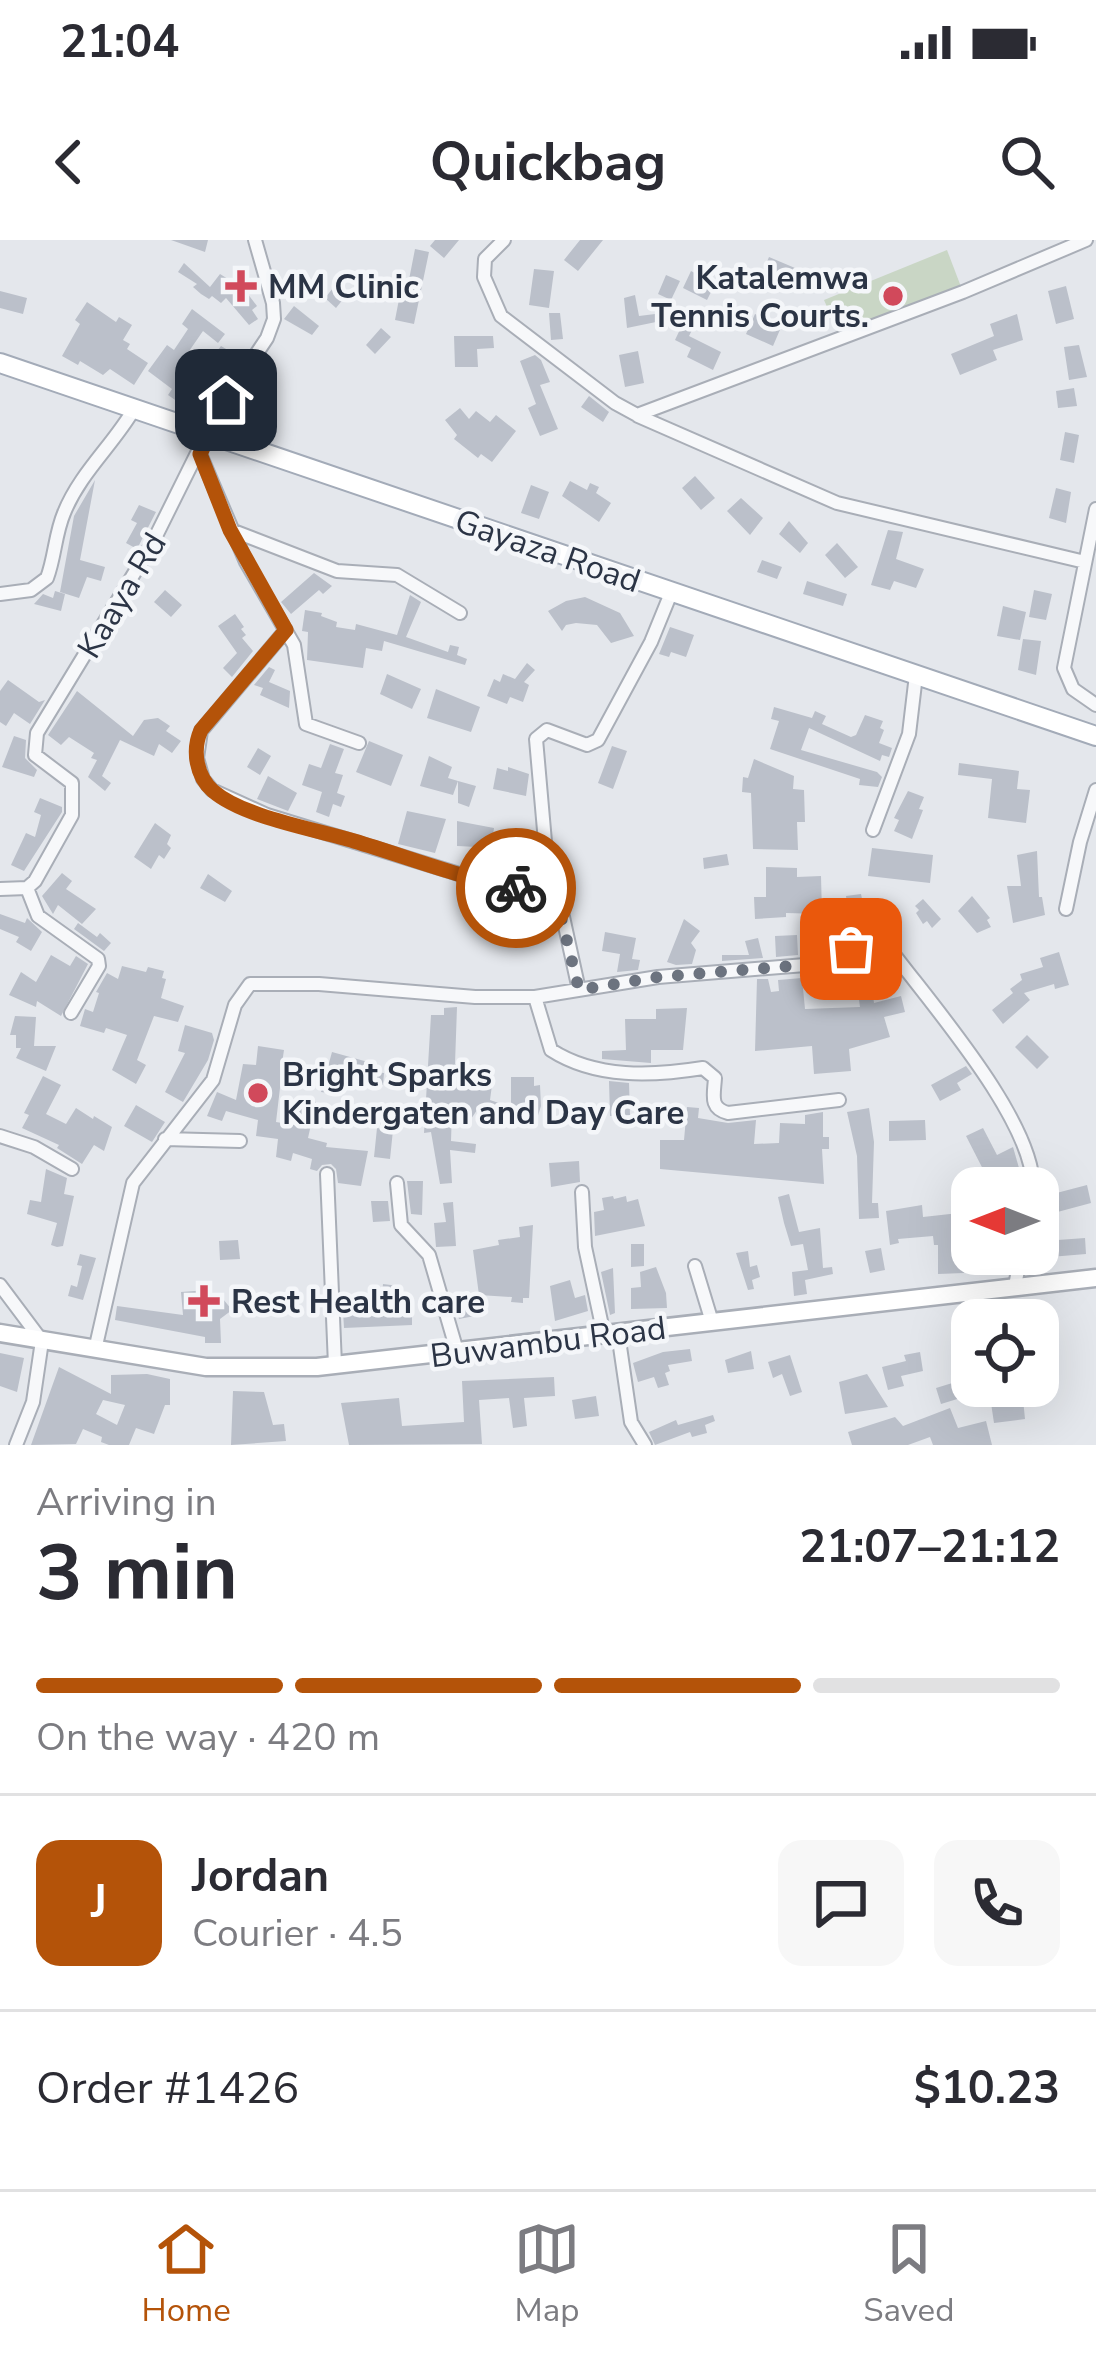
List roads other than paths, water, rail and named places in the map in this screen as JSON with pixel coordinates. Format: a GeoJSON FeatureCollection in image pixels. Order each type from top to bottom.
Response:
{"type":"FeatureCollection","features":[{"type":"Feature","properties":{"kind":"main road","name":"Gayaza Road"},"geometry":{"type":"LineString","coordinates":[[0,363],[1096,736]]}},
{"type":"Feature","properties":{"kind":"street","name":"Kaaya Rd"},"geometry":{"type":"LineString","coordinates":[[27,888],[57,844],[74,806],[72,782],[34,755],[37,733],[114,610],[200,454],[217,413],[267,338],[274,319],[255,240]]}},
{"type":"Feature","properties":{"kind":"street"},"geometry":{"type":"LineString","coordinates":[[504,240],[485,259],[484,277],[501,316],[615,404],[837,503],[1085,562]]}},
{"type":"Feature","properties":{"kind":"street"},"geometry":{"type":"LineString","coordinates":[[637,416],[963,292],[1079,241]]}},
{"type":"Feature","properties":{"kind":"street"},"geometry":{"type":"LineString","coordinates":[[0,594],[31,590],[47,578],[66,507],[98,454],[134,409]]}},
{"type":"Feature","properties":{"kind":"street"},"geometry":{"type":"LineString","coordinates":[[200,454],[230,530],[298,659],[306,724],[359,743]]}},
{"type":"Feature","properties":{"kind":"street"},"geometry":{"type":"LineString","coordinates":[[1096,509],[1064,668],[1072,689],[1096,705]]}},
{"type":"Feature","properties":{"kind":"street"},"geometry":{"type":"LineString","coordinates":[[230,530],[337,571],[397,574],[460,613]]}},
{"type":"Feature","properties":{"kind":"street"},"geometry":{"type":"LineString","coordinates":[[579,990],[548,876],[536,740],[547,730],[587,745],[598,740],[652,642],[671,592]]}},
{"type":"Feature","properties":{"kind":"street"},"geometry":{"type":"LineString","coordinates":[[286,630],[201,730],[197,758],[212,790],[267,815],[472,878],[556,896]]}},
{"type":"Feature","properties":{"kind":"street"},"geometry":{"type":"LineString","coordinates":[[872,830],[909,734],[916,675]]}},
{"type":"Feature","properties":{"kind":"street"},"geometry":{"type":"LineString","coordinates":[[1066,909],[1096,790]]}},
{"type":"Feature","properties":{"kind":"street"},"geometry":{"type":"LineString","coordinates":[[0,889],[27,888],[32,908],[45,923],[98,959],[99,966],[70,1013]]}},
{"type":"Feature","properties":{"kind":"street"},"geometry":{"type":"LineString","coordinates":[[95,1350],[133,1184],[213,1080],[235,1005],[250,984],[319,983],[475,997],[535,997],[658,977],[805,965],[822,952],[884,948],[893,953],[982,1070],[1028,1153],[1030,1167]]}},
{"type":"Feature","properties":{"kind":"street"},"geometry":{"type":"LineString","coordinates":[[535,997],[551,1049],[599,1070],[653,1073],[704,1068],[715,1078],[713,1104],[728,1113],[839,1100]]}},
{"type":"Feature","properties":{"kind":"street"},"geometry":{"type":"LineString","coordinates":[[0,1136],[34,1147],[71,1169]]}},
{"type":"Feature","properties":{"kind":"street"},"geometry":{"type":"LineString","coordinates":[[165,1139],[240,1141]]}},
{"type":"Feature","properties":{"kind":"street"},"geometry":{"type":"LineString","coordinates":[[327,1174],[335,1365]]}},
{"type":"Feature","properties":{"kind":"street"},"geometry":{"type":"LineString","coordinates":[[397,1183],[401,1225],[429,1255],[457,1351]]}},
{"type":"Feature","properties":{"kind":"street"},"geometry":{"type":"LineString","coordinates":[[582,1192],[585,1246],[631,1421],[645,1445]]}},
{"type":"Feature","properties":{"kind":"street"},"geometry":{"type":"LineString","coordinates":[[695,1266],[712,1322]]}},
{"type":"Feature","properties":{"kind":"street"},"geometry":{"type":"LineString","coordinates":[[1015,1286],[1017,1275]]}},
{"type":"Feature","properties":{"kind":"street","name":"Buwambu Road"},"geometry":{"type":"LineString","coordinates":[[0,1333],[206,1367],[335,1365],[1015,1286],[1095,1282]]}},
{"type":"Feature","properties":{"kind":"street"},"geometry":{"type":"LineString","coordinates":[[0,1285],[42,1341],[33,1402],[16,1445]]}},
{"type":"Feature","properties":{"kind":"place","name":"MM Clinic"},"geometry":{"type":"Point","coordinates":[241,286]}},
{"type":"Feature","properties":{"kind":"place","name":"Katalemwa Tennis Courts."},"geometry":{"type":"Point","coordinates":[893,296]}},
{"type":"Feature","properties":{"kind":"place","name":"Bright Sparks Kindergaten and Day Care"},"geometry":{"type":"Point","coordinates":[258,1093]}},
{"type":"Feature","properties":{"kind":"place","name":"Rest Health care"},"geometry":{"type":"Point","coordinates":[204,1301]}}]}
